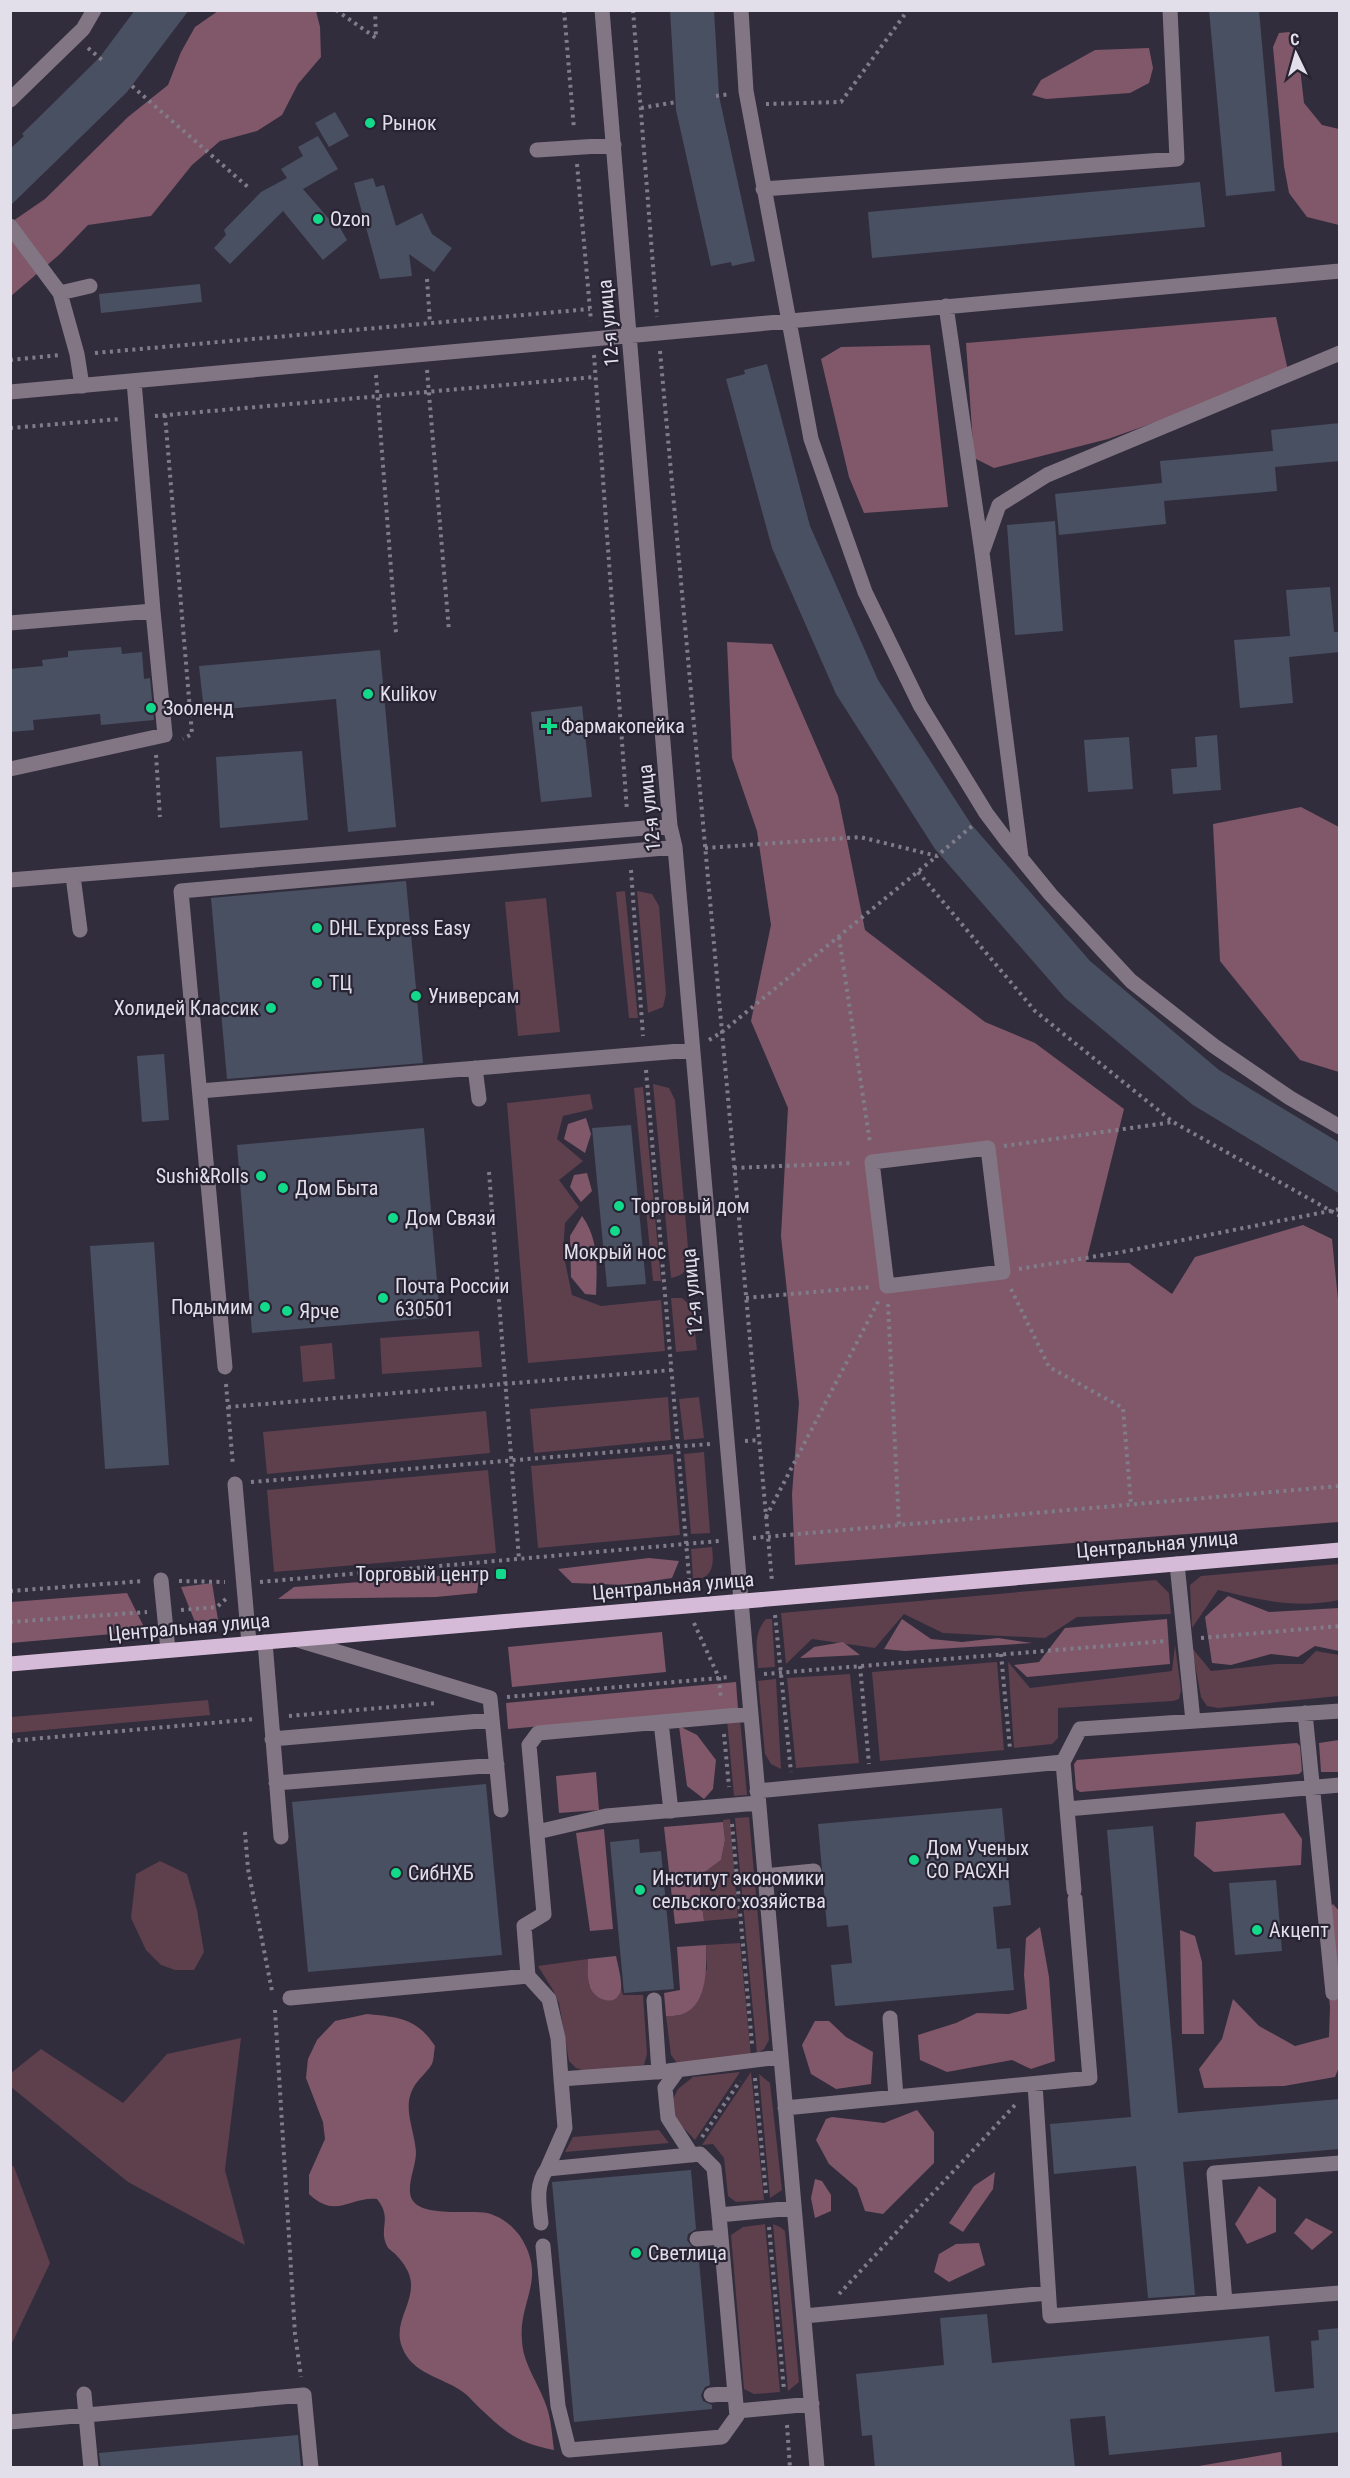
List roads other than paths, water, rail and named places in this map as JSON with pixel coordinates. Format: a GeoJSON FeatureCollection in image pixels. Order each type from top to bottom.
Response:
{"type":"FeatureCollection","features":[{"type":"Feature","properties":{"kind":"main road","name":"Центральная улица"},"geometry":{"type":"LineString","coordinates":[[10,1664],[1340,1550]]}},
{"type":"Feature","properties":{"kind":"street"},"geometry":{"type":"LineString","coordinates":[[10,100],[83,29],[94,10]]}},
{"type":"Feature","properties":{"kind":"street","name":"12-я улица"},"geometry":{"type":"LineString","coordinates":[[602,10],[670,826],[675,847],[817,2468]]}},
{"type":"Feature","properties":{"kind":"street"},"geometry":{"type":"LineString","coordinates":[[741,10],[748,105],[811,439],[865,592],[920,705],[987,813],[1051,895],[1131,981],[1261,1078],[1340,1127]]}},
{"type":"Feature","properties":{"kind":"street"},"geometry":{"type":"LineString","coordinates":[[763,189],[1177,159],[1170,10]]}},
{"type":"Feature","properties":{"kind":"street"},"geometry":{"type":"LineString","coordinates":[[537,150],[614,145]]}},
{"type":"Feature","properties":{"kind":"street"},"geometry":{"type":"LineString","coordinates":[[10,226],[60,293],[77,354],[82,386]]}},
{"type":"Feature","properties":{"kind":"street"},"geometry":{"type":"LineString","coordinates":[[10,392],[1340,271]]}},
{"type":"Feature","properties":{"kind":"street"},"geometry":{"type":"LineString","coordinates":[[60,293],[90,286]]}},
{"type":"Feature","properties":{"kind":"street"},"geometry":{"type":"LineString","coordinates":[[946,306],[982,553],[1021,857]]}},
{"type":"Feature","properties":{"kind":"street"},"geometry":{"type":"LineString","coordinates":[[982,553],[999,505],[1047,475],[1340,353]]}},
{"type":"Feature","properties":{"kind":"street"},"geometry":{"type":"LineString","coordinates":[[10,769],[165,735],[134,381]]}},
{"type":"Feature","properties":{"kind":"street"},"geometry":{"type":"LineString","coordinates":[[10,623],[153,611]]}},
{"type":"Feature","properties":{"kind":"street"},"geometry":{"type":"LineString","coordinates":[[10,880],[670,826]]}},
{"type":"Feature","properties":{"kind":"street"},"geometry":{"type":"LineString","coordinates":[[225,1367],[181,891],[675,847]]}},
{"type":"Feature","properties":{"kind":"street"},"geometry":{"type":"LineString","coordinates":[[73,876],[80,930]]}},
{"type":"Feature","properties":{"kind":"street"},"geometry":{"type":"LineString","coordinates":[[200,1091],[692,1050]]}},
{"type":"Feature","properties":{"kind":"street"},"geometry":{"type":"LineString","coordinates":[[475,1068],[479,1099]]}},
{"type":"Feature","properties":{"kind":"street"},"geometry":{"type":"LineString","coordinates":[[988,1148],[1003,1272],[887,1286],[872,1162],[988,1148]]}},
{"type":"Feature","properties":{"kind":"street"},"geometry":{"type":"LineString","coordinates":[[235,1484],[249,1644]]}},
{"type":"Feature","properties":{"kind":"street"},"geometry":{"type":"LineString","coordinates":[[1177,1564],[1193,1721]]}},
{"type":"Feature","properties":{"kind":"street"},"geometry":{"type":"LineString","coordinates":[[160,1580],[168,1650]]}},
{"type":"Feature","properties":{"kind":"street"},"geometry":{"type":"LineString","coordinates":[[296,1639],[490,1698],[501,1810]]}},
{"type":"Feature","properties":{"kind":"street"},"geometry":{"type":"LineString","coordinates":[[265,1642],[281,1837]]}},
{"type":"Feature","properties":{"kind":"street"},"geometry":{"type":"LineString","coordinates":[[785,2108],[1090,2078],[1063,1762],[1080,1729],[1340,1710]]}},
{"type":"Feature","properties":{"kind":"street"},"geometry":{"type":"LineString","coordinates":[[1305,1713],[1333,1993]]}},
{"type":"Feature","properties":{"kind":"street"},"geometry":{"type":"LineString","coordinates":[[541,2223],[538,2186],[540,2178],[547,2169],[565,2128],[558,2038],[549,1999],[528,1976],[524,1926],[544,1914],[530,1746],[538,1733],[750,1714]]}},
{"type":"Feature","properties":{"kind":"street"},"geometry":{"type":"LineString","coordinates":[[272,1739],[492,1720]]}},
{"type":"Feature","properties":{"kind":"street"},"geometry":{"type":"LineString","coordinates":[[661,1722],[671,1811]]}},
{"type":"Feature","properties":{"kind":"street"},"geometry":{"type":"LineString","coordinates":[[537,1832],[606,1816],[671,1811],[757,1797],[792,1788],[1063,1762]]}},
{"type":"Feature","properties":{"kind":"street"},"geometry":{"type":"LineString","coordinates":[[276,1783],[497,1765]]}},
{"type":"Feature","properties":{"kind":"street"},"geometry":{"type":"LineString","coordinates":[[1067,1809],[1340,1785]]}},
{"type":"Feature","properties":{"kind":"street"},"geometry":{"type":"LineString","coordinates":[[764,1876],[814,1871]]}},
{"type":"Feature","properties":{"kind":"street"},"geometry":{"type":"LineString","coordinates":[[282,2001],[528,1976]]}},
{"type":"Feature","properties":{"kind":"street"},"geometry":{"type":"LineString","coordinates":[[654,2000],[659,2072]]}},
{"type":"Feature","properties":{"kind":"street"},"geometry":{"type":"LineString","coordinates":[[890,2018],[897,2097]]}},
{"type":"Feature","properties":{"kind":"street"},"geometry":{"type":"LineString","coordinates":[[561,2079],[659,2072],[780,2057]]}},
{"type":"Feature","properties":{"kind":"street"},"geometry":{"type":"LineString","coordinates":[[678,2070],[665,2088],[668,2118],[692,2155]]}},
{"type":"Feature","properties":{"kind":"street"},"geometry":{"type":"LineString","coordinates":[[1035,2084],[1050,2316],[1340,2293]]}},
{"type":"Feature","properties":{"kind":"street"},"geometry":{"type":"LineString","coordinates":[[543,2246],[558,2406],[569,2450],[722,2437],[737,2416],[737,2411],[714,2168],[700,2154],[547,2169]]}},
{"type":"Feature","properties":{"kind":"street"},"geometry":{"type":"LineString","coordinates":[[1225,2302],[1214,2173],[1340,2163]]}},
{"type":"Feature","properties":{"kind":"street"},"geometry":{"type":"LineString","coordinates":[[719,2215],[794,2208]]}},
{"type":"Feature","properties":{"kind":"street"},"geometry":{"type":"LineString","coordinates":[[697,2239],[721,2236]]}},
{"type":"Feature","properties":{"kind":"street"},"geometry":{"type":"LineString","coordinates":[[804,2316],[1048,2293]]}},
{"type":"Feature","properties":{"kind":"street"},"geometry":{"type":"LineString","coordinates":[[711,2395],[735,2393]]}},
{"type":"Feature","properties":{"kind":"street"},"geometry":{"type":"LineString","coordinates":[[84,2394],[92,2468]]}},
{"type":"Feature","properties":{"kind":"street"},"geometry":{"type":"LineString","coordinates":[[10,2422],[304,2395],[310,2468]]}},
{"type":"Feature","properties":{"kind":"street"},"geometry":{"type":"LineString","coordinates":[[737,2411],[812,2404]]}},
{"type":"Feature","properties":{"kind":"place","name":"Рынок"},"geometry":{"type":"Point","coordinates":[370,123]}},
{"type":"Feature","properties":{"kind":"place","name":"Ozon"},"geometry":{"type":"Point","coordinates":[318,219]}},
{"type":"Feature","properties":{"kind":"place","name":"Kulikov"},"geometry":{"type":"Point","coordinates":[368,694]}},
{"type":"Feature","properties":{"kind":"place","name":"Зооленд"},"geometry":{"type":"Point","coordinates":[151,708]}},
{"type":"Feature","properties":{"kind":"place","name":"Фармакопейка"},"geometry":{"type":"Point","coordinates":[549,726]}},
{"type":"Feature","properties":{"kind":"place","name":"DHL Express Easy"},"geometry":{"type":"Point","coordinates":[317,928]}},
{"type":"Feature","properties":{"kind":"place","name":"ТЦ"},"geometry":{"type":"Point","coordinates":[317,983]}},
{"type":"Feature","properties":{"kind":"place","name":"Универсам"},"geometry":{"type":"Point","coordinates":[416,996]}},
{"type":"Feature","properties":{"kind":"place","name":"Холидей Классик"},"geometry":{"type":"Point","coordinates":[271,1008]}},
{"type":"Feature","properties":{"kind":"place","name":"Sushi&Rolls"},"geometry":{"type":"Point","coordinates":[261,1176]}},
{"type":"Feature","properties":{"kind":"place","name":"Дом Быта"},"geometry":{"type":"Point","coordinates":[283,1188]}},
{"type":"Feature","properties":{"kind":"place","name":"Торговый дом"},"geometry":{"type":"Point","coordinates":[619,1206]}},
{"type":"Feature","properties":{"kind":"place","name":"Дом Связи"},"geometry":{"type":"Point","coordinates":[393,1218]}},
{"type":"Feature","properties":{"kind":"place","name":"Мокрый нос"},"geometry":{"type":"Point","coordinates":[615,1231]}},
{"type":"Feature","properties":{"kind":"place","name":"Почта России 630501"},"geometry":{"type":"Point","coordinates":[383,1298]}},
{"type":"Feature","properties":{"kind":"place","name":"Подымим"},"geometry":{"type":"Point","coordinates":[265,1307]}},
{"type":"Feature","properties":{"kind":"place","name":"Ярче"},"geometry":{"type":"Point","coordinates":[287,1311]}},
{"type":"Feature","properties":{"kind":"place","name":"Торговый центр"},"geometry":{"type":"Point","coordinates":[501,1574]}},
{"type":"Feature","properties":{"kind":"place","name":"Дом Ученых СО РАСХН"},"geometry":{"type":"Point","coordinates":[914,1860]}},
{"type":"Feature","properties":{"kind":"place","name":"СибНХБ"},"geometry":{"type":"Point","coordinates":[396,1873]}},
{"type":"Feature","properties":{"kind":"place","name":"Институт экономики сельского хозяйства"},"geometry":{"type":"Point","coordinates":[640,1890]}},
{"type":"Feature","properties":{"kind":"place","name":"Акцепт"},"geometry":{"type":"Point","coordinates":[1257,1930]}},
{"type":"Feature","properties":{"kind":"place","name":"Светлица"},"geometry":{"type":"Point","coordinates":[636,2253]}}]}
